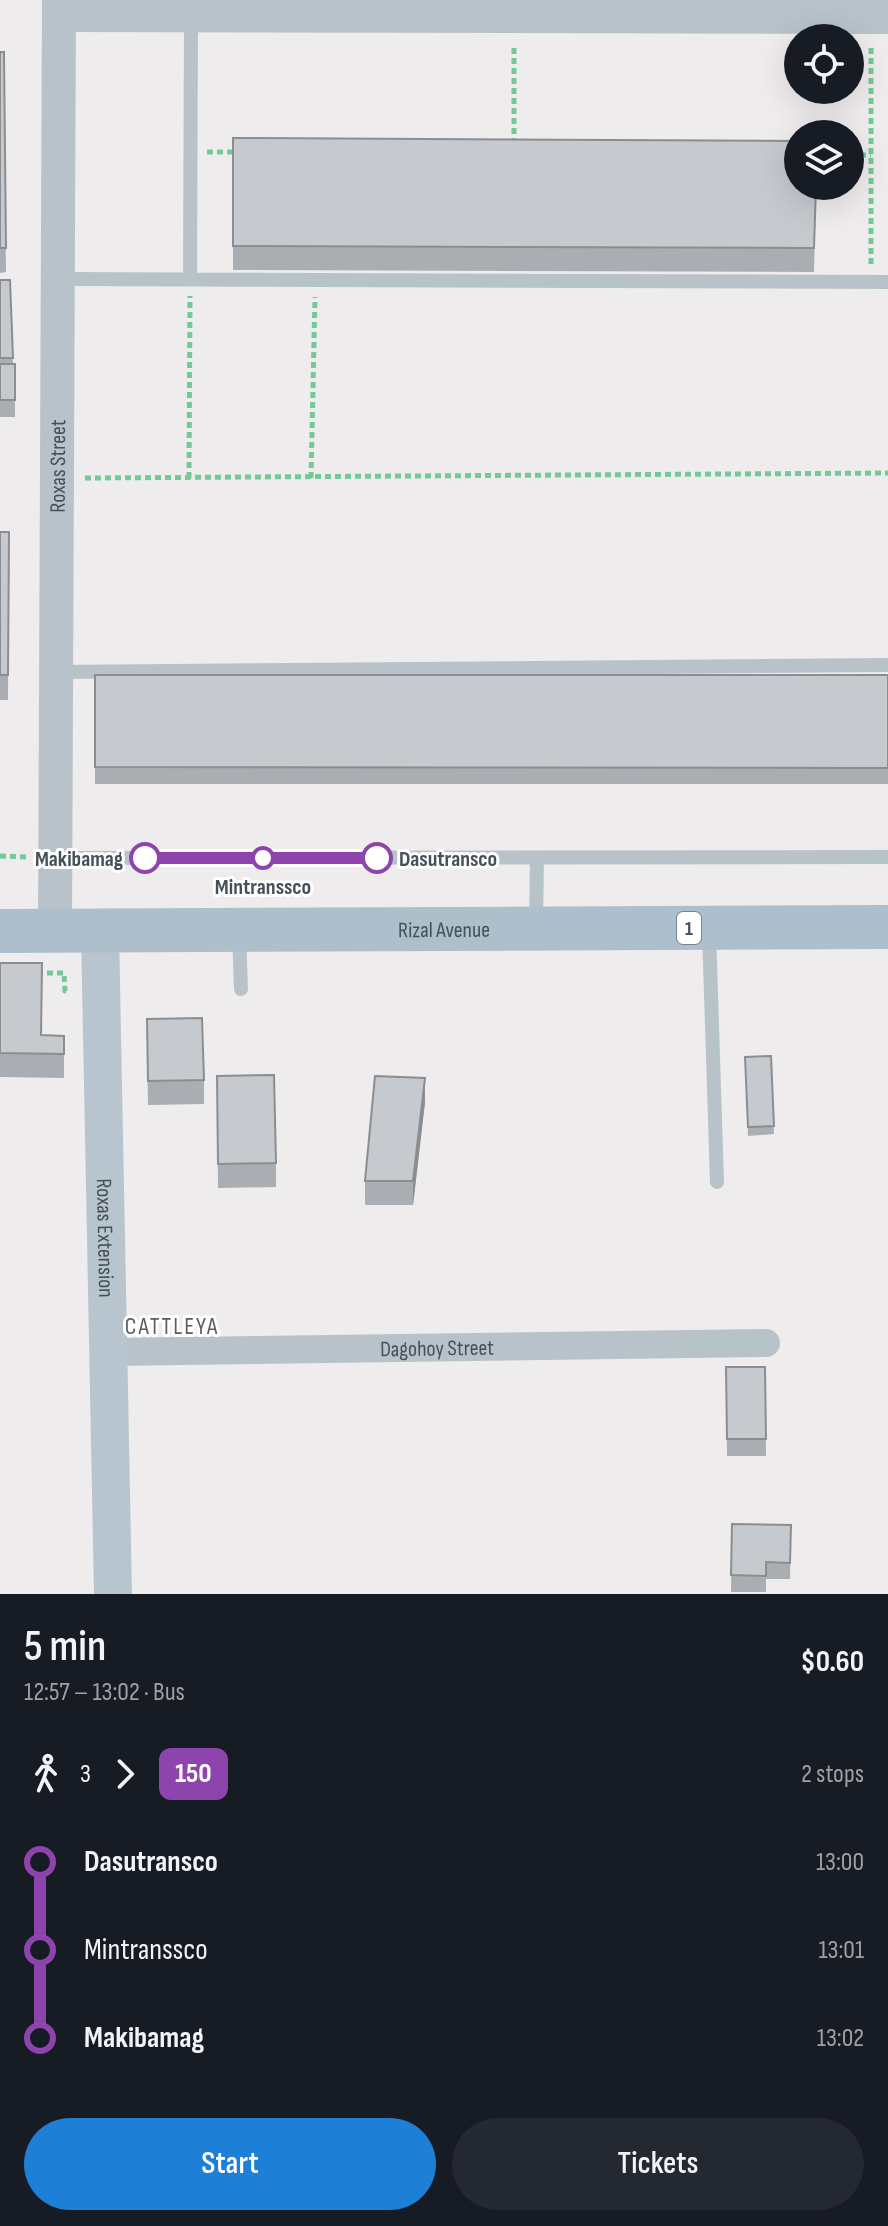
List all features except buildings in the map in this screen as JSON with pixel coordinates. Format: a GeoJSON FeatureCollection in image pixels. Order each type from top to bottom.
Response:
{"type":"FeatureCollection","features":[{"type":"Feature","properties":{"kind":"main road","name":"Rizal Avenue"},"geometry":{"type":"LineString","coordinates":[[0,931],[888,927]]}},
{"type":"Feature","properties":{"kind":"main road","name":"Roxas Extension"},"geometry":{"type":"LineString","coordinates":[[100,932],[113,1594]]}},
{"type":"Feature","properties":{"kind":"street"},"geometry":{"type":"LineString","coordinates":[[59,8],[191,16],[384,8],[514,17],[879,17]]}},
{"type":"Feature","properties":{"kind":"street","name":"Roxas Street"},"geometry":{"type":"LineString","coordinates":[[55,932],[59,8]]}},
{"type":"Feature","properties":{"kind":"street","name":"Dagohoy Street"},"geometry":{"type":"LineString","coordinates":[[109,1352],[766,1343]]}},
{"type":"Feature","properties":{"kind":"lane"},"geometry":{"type":"LineString","coordinates":[[190,279],[191,16]]}},
{"type":"Feature","properties":{"kind":"lane"},"geometry":{"type":"LineString","coordinates":[[58,279],[888,282]]}},
{"type":"Feature","properties":{"kind":"lane"},"geometry":{"type":"LineString","coordinates":[[56,672],[888,665]]}},
{"type":"Feature","properties":{"kind":"lane"},"geometry":{"type":"LineString","coordinates":[[55,858],[888,857]]}},
{"type":"Feature","properties":{"kind":"lane"},"geometry":{"type":"LineString","coordinates":[[536,929],[537,858]]}},
{"type":"Feature","properties":{"kind":"lane"},"geometry":{"type":"LineString","coordinates":[[708,928],[717,1182]]}},
{"type":"Feature","properties":{"kind":"lane"},"geometry":{"type":"LineString","coordinates":[[238,931],[241,989]]}},
{"type":"Feature","properties":{"kind":"path"},"geometry":{"type":"LineString","coordinates":[[514,17],[514,150]]}},
{"type":"Feature","properties":{"kind":"path"},"geometry":{"type":"LineString","coordinates":[[871,282],[871,155],[879,17]]}},
{"type":"Feature","properties":{"kind":"path"},"geometry":{"type":"LineString","coordinates":[[191,152],[252,152]]}},
{"type":"Feature","properties":{"kind":"path"},"geometry":{"type":"LineString","coordinates":[[864,155],[871,155]]}},
{"type":"Feature","properties":{"kind":"path"},"geometry":{"type":"LineString","coordinates":[[189,478],[190,279]]}},
{"type":"Feature","properties":{"kind":"path"},"geometry":{"type":"LineString","coordinates":[[311,478],[315,280]]}},
{"type":"Feature","properties":{"kind":"path"},"geometry":{"type":"LineString","coordinates":[[57,478],[888,473]]}},
{"type":"Feature","properties":{"kind":"path"},"geometry":{"type":"LineString","coordinates":[[24,972],[64,973],[65,991],[101,990]]}},
{"type":"Feature","properties":{"kind":"bus line","name":"150"},"geometry":{"type":"LineString","coordinates":[[145,858],[377,858]]}},
{"type":"Feature","properties":{"kind":"place","name":"Makibamag"},"geometry":{"type":"Point","coordinates":[145,858]}},
{"type":"Feature","properties":{"kind":"place","name":"Mintranssco"},"geometry":{"type":"Point","coordinates":[263,858]}},
{"type":"Feature","properties":{"kind":"place","name":"Dasutransco"},"geometry":{"type":"Point","coordinates":[377,858]}},
{"type":"Feature","properties":{"kind":"district","name":"CATTLEYA"},"geometry":{"type":"Point","coordinates":[172,1326]}}]}
